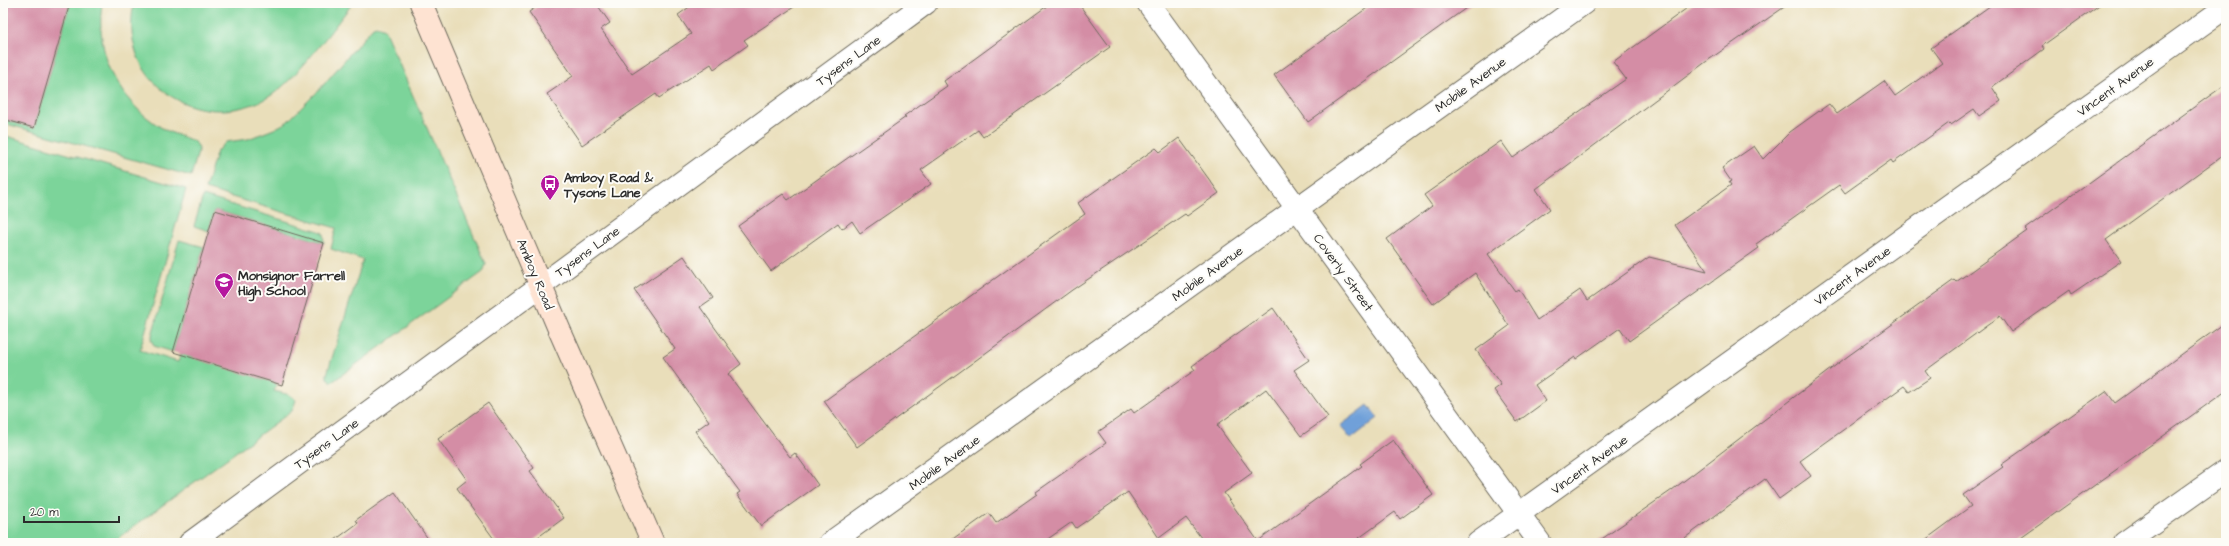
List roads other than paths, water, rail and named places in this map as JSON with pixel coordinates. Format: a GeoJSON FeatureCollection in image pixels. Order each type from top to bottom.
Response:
{"type":"FeatureCollection","features":[{"type":"Feature","properties":{"kind":"main road","name":"Amboy Road"},"geometry":{"type":"LineString","coordinates":[[421,3],[653,543]]}},
{"type":"Feature","properties":{"kind":"street","name":"Tysens Lane"},"geometry":{"type":"LineString","coordinates":[[190,543],[926,3]]}},
{"type":"Feature","properties":{"kind":"street","name":"Coverly Street"},"geometry":{"type":"LineString","coordinates":[[1148,3],[1540,543]]}},
{"type":"Feature","properties":{"kind":"street","name":"Mobile Avenue"},"geometry":{"type":"LineString","coordinates":[[830,543],[1584,3]]}},
{"type":"Feature","properties":{"kind":"street","name":"Vincent Avenue"},"geometry":{"type":"LineString","coordinates":[[1478,543],[2226,7]]}},
{"type":"Feature","properties":{"kind":"street"},"geometry":{"type":"LineString","coordinates":[[2124,543],[2226,471]]}},
{"type":"Feature","properties":{"kind":"water"},"geometry":{"type":"Polygon","coordinates":[[[1368,405],[1378,418],[1351,439],[1340,426],[1368,405]]]}},
{"type":"Feature","properties":{"kind":"place","name":"Amboy Road & Tysons Lane"},"geometry":{"type":"Point","coordinates":[550,201]}},
{"type":"Feature","properties":{"kind":"place","name":"Monsignor Farrell High School"},"geometry":{"type":"Point","coordinates":[224,299]}}]}
